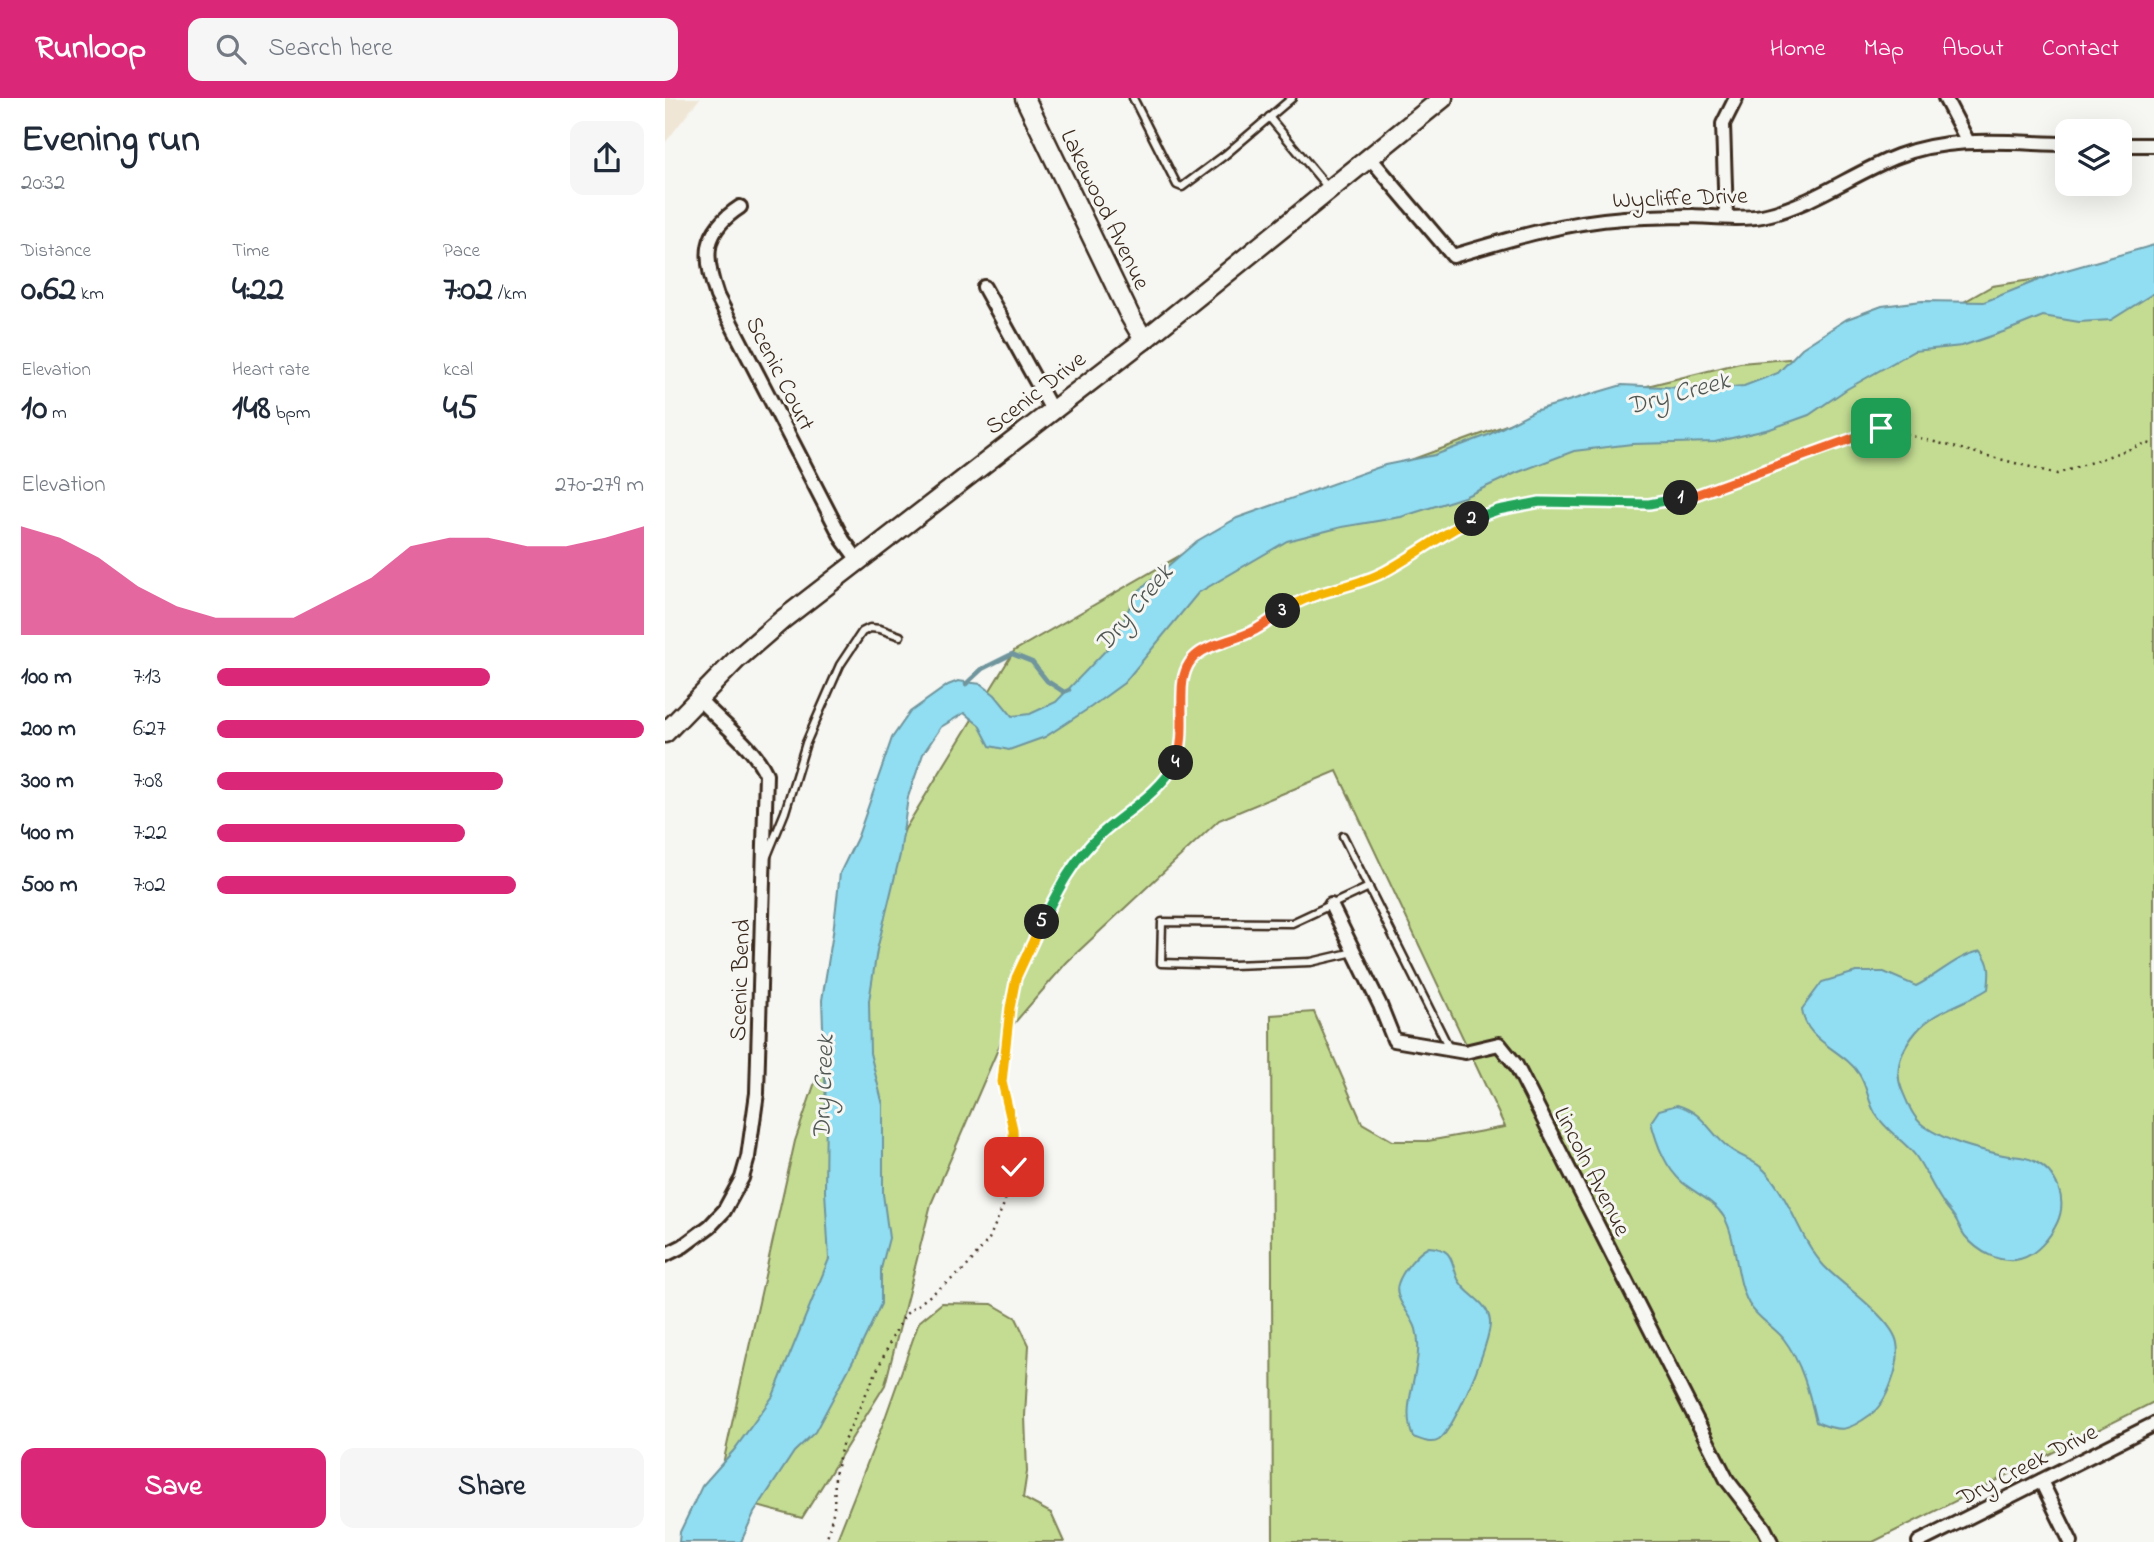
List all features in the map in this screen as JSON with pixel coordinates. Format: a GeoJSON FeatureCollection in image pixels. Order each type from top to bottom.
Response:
{"type":"FeatureCollection","features":[{"type":"Feature","properties":{"kind":"main road","name":"Lakewood Avenue"},"geometry":{"type":"LineString","coordinates":[[1025,98],[1144,340]]}},
{"type":"Feature","properties":{"kind":"main road","name":"Scenic Drive"},"geometry":{"type":"LineString","coordinates":[[665,733],[698,698],[782,620],[1144,340],[1371,159],[1441,99]]}},
{"type":"Feature","properties":{"kind":"street"},"geometry":{"type":"LineString","coordinates":[[1726,217],[1724,124],[1736,98]]}},
{"type":"Feature","properties":{"kind":"street"},"geometry":{"type":"LineString","coordinates":[[1945,98],[1968,142]]}},
{"type":"Feature","properties":{"kind":"street","name":"Wycliffe Drive"},"geometry":{"type":"LineString","coordinates":[[1371,159],[1453,256],[1536,232],[1579,223],[1648,217],[1763,215],[1782,210],[1897,156],[1941,144],[2055,144]]}},
{"type":"Feature","properties":{"kind":"street"},"geometry":{"type":"LineString","coordinates":[[2132,145],[2154,145]]}},
{"type":"Feature","properties":{"kind":"street","name":"Scenic Court"},"geometry":{"type":"LineString","coordinates":[[740,206],[722,220],[712,234],[708,247],[711,278],[717,296],[843,540],[859,560]]}},
{"type":"Feature","properties":{"kind":"street"},"geometry":{"type":"LineString","coordinates":[[984,287],[1052,410]]}},
{"type":"Feature","properties":{"kind":"street","name":"Scenic Bend"},"geometry":{"type":"LineString","coordinates":[[665,1255],[683,1246],[725,1211],[742,1178],[748,1157],[757,1093],[766,774],[754,752],[698,698]]}},
{"type":"Feature","properties":{"kind":"street","name":"Lincoln Avenue"},"geometry":{"type":"LineString","coordinates":[[1331,905],[1380,1005],[1394,1040],[1465,1052],[1499,1044],[1516,1065],[1727,1480],[1764,1528],[1771,1542]]}},
{"type":"Feature","properties":{"kind":"street","name":"Dry Creek Drive"},"geometry":{"type":"LineString","coordinates":[[1919,1542],[2154,1424]]}},
{"type":"Feature","properties":{"kind":"street"},"geometry":{"type":"LineString","coordinates":[[2041,1481],[2071,1542]]}},
{"type":"Feature","properties":{"kind":"lane"},"geometry":{"type":"LineString","coordinates":[[1133,98],[1177,185],[1182,187],[1225,155],[1292,98]]}},
{"type":"Feature","properties":{"kind":"lane"},"geometry":{"type":"LineString","coordinates":[[1269,117],[1331,191]]}},
{"type":"Feature","properties":{"kind":"lane"},"geometry":{"type":"LineString","coordinates":[[764,865],[785,813],[806,743],[840,665],[862,632],[870,628],[900,636]]}},
{"type":"Feature","properties":{"kind":"lane"},"geometry":{"type":"LineString","coordinates":[[1343,836],[1450,1050]]}},
{"type":"Feature","properties":{"kind":"lane"},"geometry":{"type":"LineString","coordinates":[[1354,952],[1311,962],[1232,965],[1161,963],[1162,922],[1292,923],[1369,887]]}},
{"type":"Feature","properties":{"kind":"path"},"geometry":{"type":"LineString","coordinates":[[827,1542],[834,1509],[835,1475],[842,1445],[894,1334],[906,1314],[965,1269],[989,1239],[1004,1204],[1014,1167],[1013,1129],[1002,1082],[1010,1008],[1016,978],[1025,956],[1062,882],[1077,860],[1101,834],[1153,793],[1166,779],[1177,759],[1181,736],[1182,678],[1188,663],[1202,650],[1252,632],[1299,600],[1382,573],[1444,533],[1498,510],[1540,502],[1649,504],[1686,496],[1881,428],[2057,474],[2147,443],[2154,445]]}},
{"type":"Feature","properties":{"kind":"shaded area"},"geometry":{"type":"Polygon","coordinates":[[[665,98],[700,98],[665,143],[665,98]]]}},
{"type":"Feature","properties":{"kind":"green space"},"geometry":{"type":"Polygon","coordinates":[[[2154,261],[2154,1402],[1873,1542],[1273,1542],[1271,1015],[1314,1012],[1362,1123],[1393,1141],[1428,1141],[1505,1127],[1337,771],[1219,820],[1067,962],[1004,1035],[931,1204],[885,1385],[802,1518],[716,1495],[795,1141],[849,982],[905,829],[1014,651],[1233,525],[1542,412],[1740,363],[1876,352],[1992,286],[2154,261]]]}},
{"type":"Feature","properties":{"kind":"green space"},"geometry":{"type":"Polygon","coordinates":[[[942,1303],[992,1304],[1016,1318],[1029,1345],[1025,1416],[1027,1472],[1023,1498],[1051,1513],[1064,1542],[836,1542],[884,1421],[919,1322],[942,1303]]]}},
{"type":"Feature","properties":{"kind":"water"},"geometry":{"type":"Polygon","coordinates":[[[2154,245],[2154,293],[2111,320],[2079,322],[2043,316],[1962,346],[1914,351],[1847,389],[1809,415],[1770,429],[1715,442],[1632,444],[1574,451],[1464,497],[1401,517],[1342,527],[1287,541],[1198,593],[1124,683],[1045,737],[1009,750],[990,746],[979,725],[964,713],[941,727],[923,754],[908,797],[900,855],[877,950],[869,1001],[870,1053],[883,1105],[883,1194],[889,1238],[881,1269],[881,1304],[815,1432],[794,1452],[754,1513],[741,1542],[679,1542],[680,1532],[702,1486],[734,1450],[773,1396],[829,1259],[825,1191],[826,1108],[822,1000],[840,873],[858,836],[892,738],[910,712],[958,681],[981,684],[995,695],[1012,716],[1030,714],[1056,702],[1108,648],[1121,627],[1135,594],[1197,541],[1237,518],[1385,465],[1435,455],[1488,435],[1534,411],[1622,385],[1706,389],[1744,386],[1778,373],[1802,348],[1847,319],[1882,306],[1922,301],[1984,302],[2056,273],[2154,245]]]}},
{"type":"Feature","properties":{"kind":"water"},"geometry":{"type":"Polygon","coordinates":[[[1981,951],[1989,969],[1988,989],[1923,1024],[1903,1052],[1898,1074],[1908,1105],[1924,1126],[1962,1144],[2030,1159],[2042,1166],[2054,1179],[2061,1196],[2061,1205],[2054,1229],[2037,1250],[2026,1257],[2012,1260],[1990,1255],[1976,1247],[1965,1236],[1915,1155],[1875,1113],[1859,1074],[1810,1030],[1802,1009],[1822,982],[1856,972],[1884,972],[1916,986],[1955,961],[1981,951]]]}},
{"type":"Feature","properties":{"kind":"water"},"geometry":{"type":"Polygon","coordinates":[[[1677,1105],[1694,1113],[1729,1148],[1765,1171],[1782,1194],[1815,1255],[1877,1313],[1893,1334],[1897,1343],[1897,1362],[1887,1393],[1870,1415],[1856,1424],[1838,1429],[1816,1422],[1795,1357],[1783,1338],[1753,1309],[1744,1294],[1724,1217],[1710,1202],[1683,1183],[1667,1163],[1651,1122],[1659,1110],[1677,1105]]]}},
{"type":"Feature","properties":{"kind":"water"},"geometry":{"type":"Polygon","coordinates":[[[1429,1247],[1447,1253],[1458,1279],[1485,1308],[1490,1321],[1479,1364],[1454,1420],[1446,1433],[1433,1442],[1413,1437],[1409,1424],[1418,1343],[1416,1329],[1400,1301],[1397,1290],[1406,1268],[1429,1247]]]}},
{"type":"Feature","properties":{"kind":"waterway","name":"Dry Creek"},"geometry":{"type":"LineString","coordinates":[[966,684],[982,669],[1012,654],[1032,662],[1047,681],[1064,692],[1069,690]]}},
{"type":"Feature","properties":{"kind":"route"},"geometry":{"type":"LineString","coordinates":[[1014,1167],[1013,1129],[1002,1082],[1016,978],[1062,882],[1077,860],[1101,834],[1153,793],[1166,779],[1177,759],[1181,736],[1182,678],[1188,663],[1202,650],[1252,632],[1299,600],[1382,573],[1444,533],[1498,510],[1540,502],[1649,504],[1698,494],[1881,428]]}}]}
